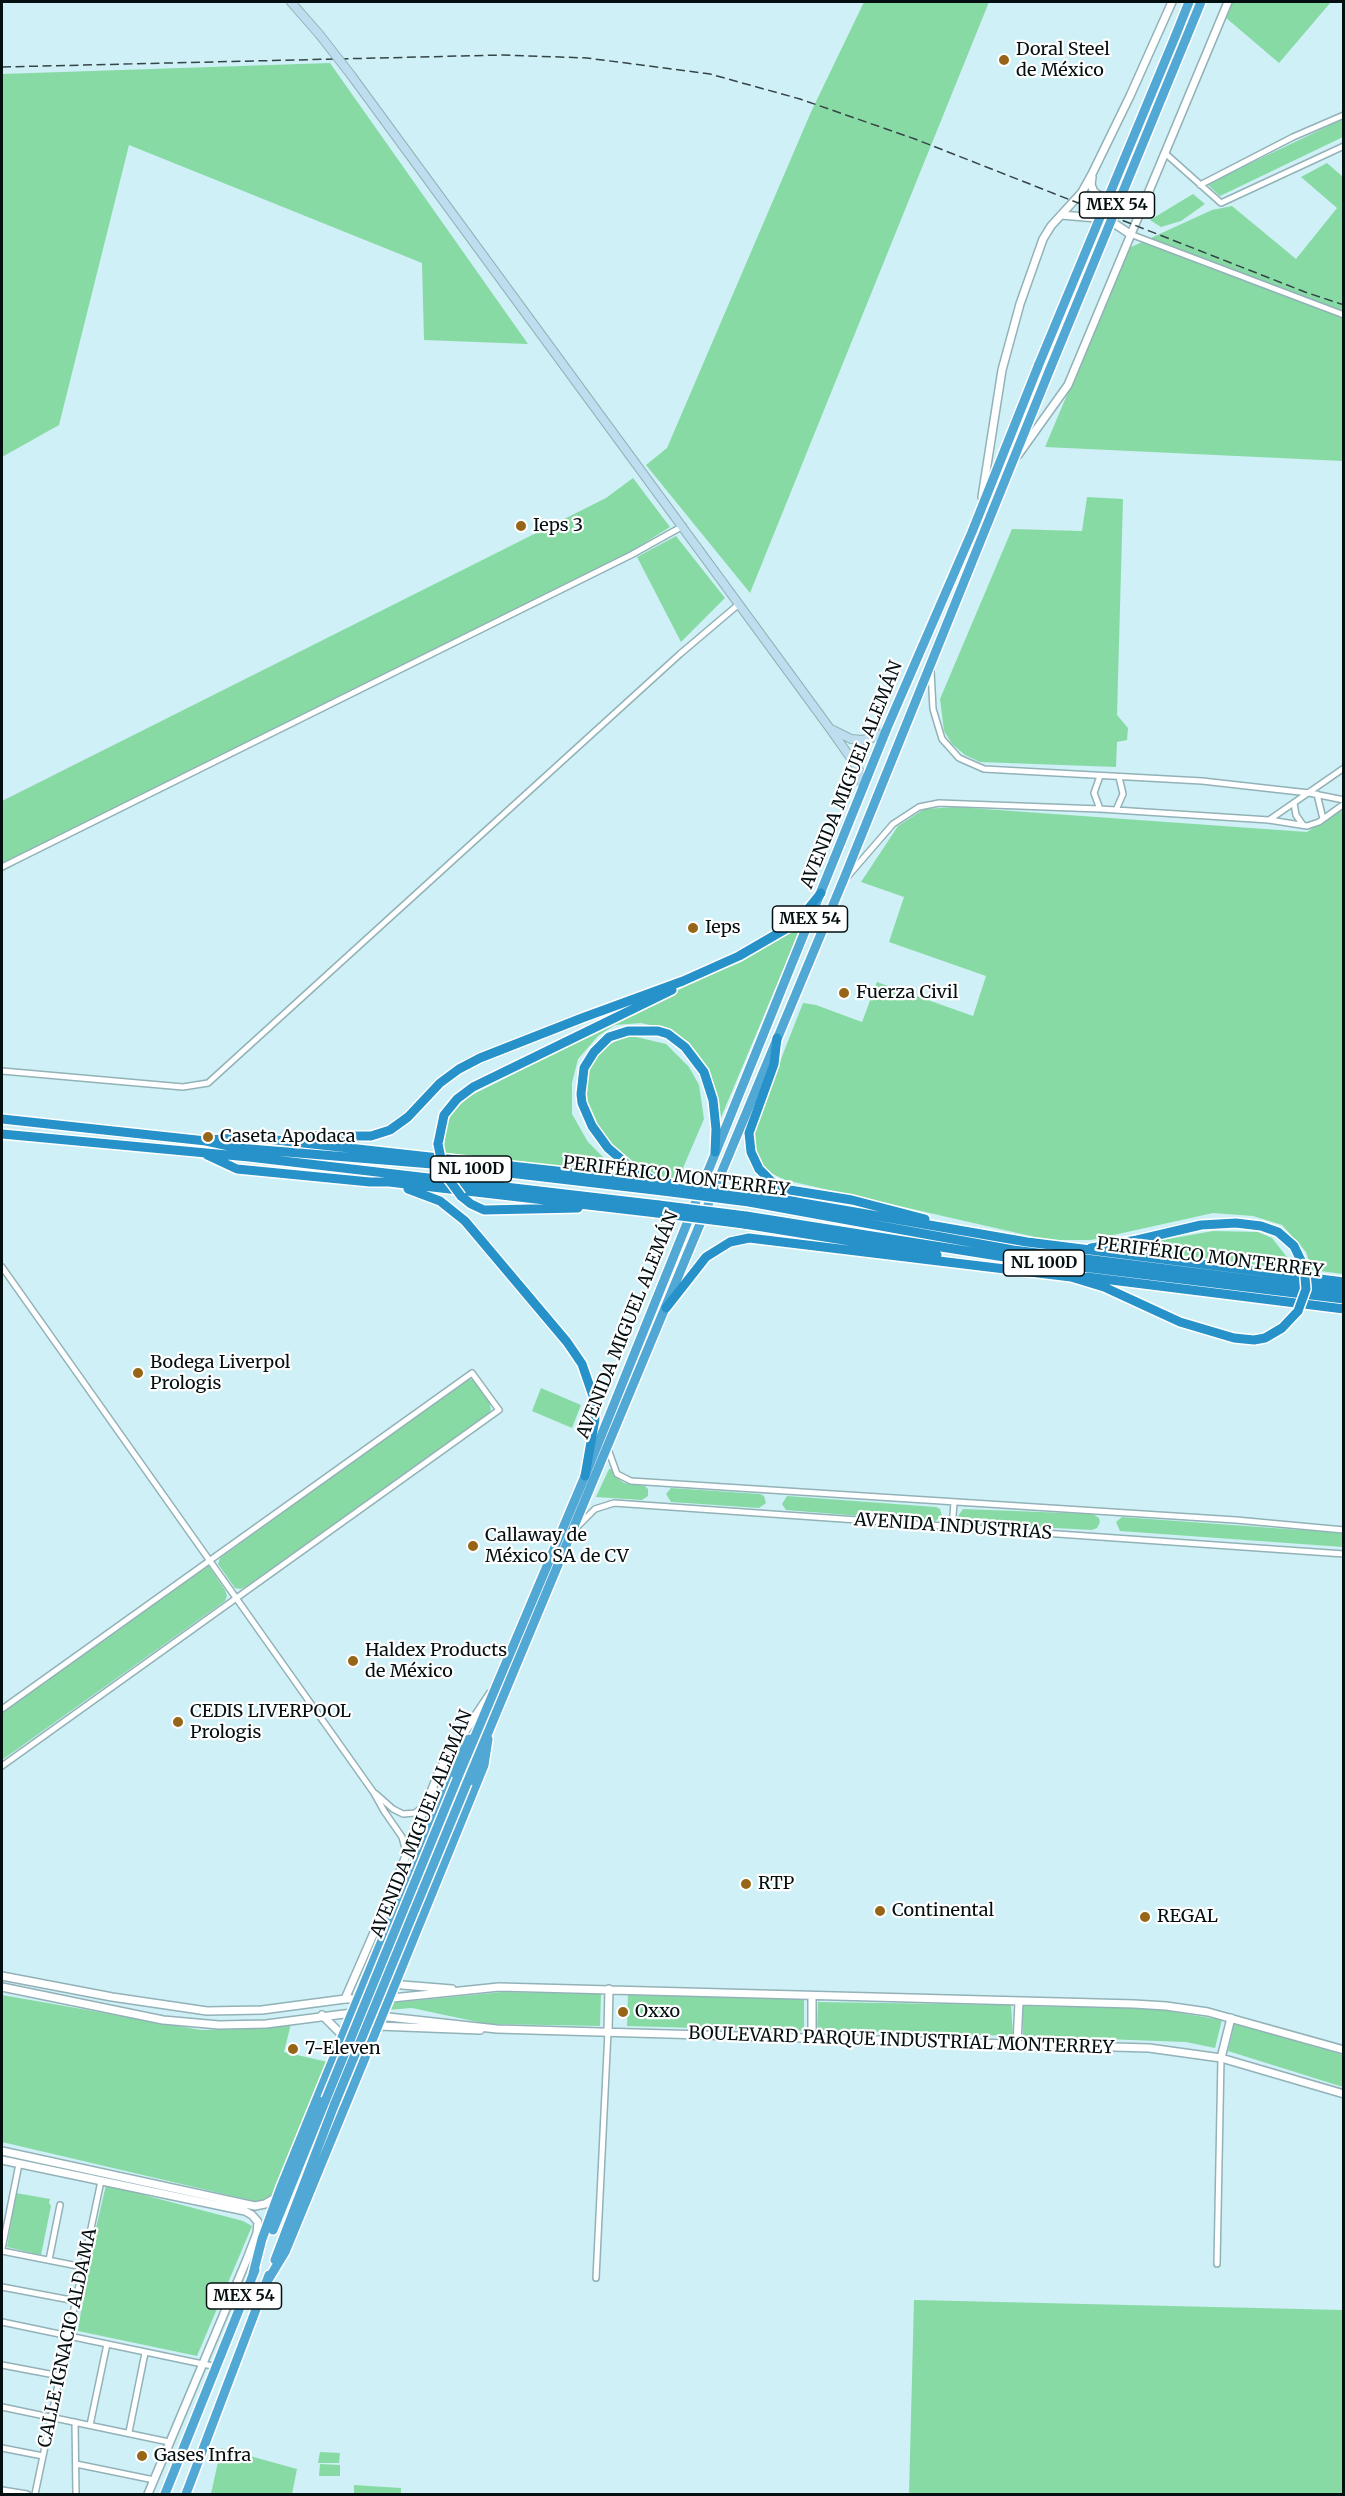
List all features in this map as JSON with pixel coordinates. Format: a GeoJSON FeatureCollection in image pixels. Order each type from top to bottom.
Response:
{"type":"FeatureCollection","features":[{"type":"Feature","properties":{"kind":"highway","name":"AVENIDA MIGUEL ALEMÁN"},"geometry":{"type":"LineString","coordinates":[[165,2494],[253,2274],[331,2101],[462,1781],[485,1714],[585,1476],[887,728],[972,532],[1189,2]]}},
{"type":"Feature","properties":{"kind":"highway","name":"AVENIDA MIGUEL ALEMÁN"},"geometry":{"type":"LineString","coordinates":[[462,1781],[488,1734],[666,1308],[931,667],[1050,369],[1201,2]]}},
{"type":"Feature","properties":{"kind":"highway"},"geometry":{"type":"LineString","coordinates":[[285,1140],[313,1136],[371,1136],[383,1133],[408,1117],[448,1077],[480,1058],[683,981],[747,952],[779,934],[803,915],[821,893]]}},
{"type":"Feature","properties":{"kind":"highway"},"geometry":{"type":"LineString","coordinates":[[607,1206],[484,1210],[471,1204],[461,1196],[444,1173],[438,1144],[444,1115],[457,1099],[473,1087],[644,1005],[669,992],[683,981]]}},
{"type":"Feature","properties":{"kind":"highway"},"geometry":{"type":"LineString","coordinates":[[662,1185],[629,1166],[608,1148],[592,1126],[582,1103],[584,1068],[594,1052],[609,1037],[628,1031],[658,1031],[668,1034],[685,1047],[704,1072],[711,1092],[715,1114],[715,1152]]}},
{"type":"Feature","properties":{"kind":"highway"},"geometry":{"type":"LineString","coordinates":[[777,1038],[774,1064],[749,1133],[754,1161],[765,1176],[790,1190],[871,1205],[977,1233]]}},
{"type":"Feature","properties":{"kind":"highway","name":"PERIFÉRICO MONTERREY"},"geometry":{"type":"LineString","coordinates":[[2,1119],[206,1141],[238,1148],[662,1185],[750,1198],[1013,1250],[1344,1291]]}},
{"type":"Feature","properties":{"kind":"highway","name":"PERIFÉRICO MONTERREY"},"geometry":{"type":"LineString","coordinates":[[2,1134],[205,1154],[658,1209],[1017,1259],[1344,1299]]}},
{"type":"Feature","properties":{"kind":"highway"},"geometry":{"type":"LineString","coordinates":[[206,1141],[239,1136],[285,1140],[662,1185]]}},
{"type":"Feature","properties":{"kind":"highway"},"geometry":{"type":"LineString","coordinates":[[205,1154],[237,1168],[370,1182],[421,1192],[448,1207],[473,1230],[575,1353],[587,1375],[594,1407],[595,1429],[585,1476]]}},
{"type":"Feature","properties":{"kind":"highway"},"geometry":{"type":"LineString","coordinates":[[370,1182],[658,1209]]}},
{"type":"Feature","properties":{"kind":"highway"},"geometry":{"type":"LineString","coordinates":[[750,1198],[1070,1247],[1344,1282]]}},
{"type":"Feature","properties":{"kind":"highway"},"geometry":{"type":"LineString","coordinates":[[745,1220],[996,1267]]}},
{"type":"Feature","properties":{"kind":"highway"},"geometry":{"type":"LineString","coordinates":[[1070,1247],[1100,1247],[1191,1227],[1236,1223],[1261,1226],[1278,1232],[1294,1246],[1304,1267],[1306,1289],[1298,1311],[1282,1328],[1265,1338],[1254,1340],[1234,1338],[1180,1322],[1104,1287],[1071,1277]]}},
{"type":"Feature","properties":{"kind":"highway"},"geometry":{"type":"LineString","coordinates":[[666,1308],[706,1257],[730,1242],[749,1238],[1344,1309]]}},
{"type":"Feature","properties":{"kind":"highway"},"geometry":{"type":"LineString","coordinates":[[253,2274],[262,2239],[281,2187],[370,1968],[455,1764],[485,1714]]}},
{"type":"Feature","properties":{"kind":"highway"},"geometry":{"type":"LineString","coordinates":[[268,2280],[285,2252],[484,1765],[488,1734]]}},
{"type":"Feature","properties":{"kind":"highway"},"geometry":{"type":"LineString","coordinates":[[370,1968],[370,1977],[378,1985],[388,1984],[396,1978]]}},
{"type":"Feature","properties":{"kind":"highway"},"geometry":{"type":"LineString","coordinates":[[343,2036],[357,2035],[371,2043]]}},
{"type":"Feature","properties":{"kind":"highway","name":"AVENIDA MIGUEL ALEMÁN"},"geometry":{"type":"LineString","coordinates":[[186,2494],[268,2280],[331,2101]]}},
{"type":"Feature","properties":{"kind":"main road"},"geometry":{"type":"LineString","coordinates":[[291,2],[351,75],[831,730],[861,773],[861,795]]}},
{"type":"Feature","properties":{"kind":"main road"},"geometry":{"type":"LineString","coordinates":[[831,730],[851,739],[862,740],[876,737],[887,728]]}},
{"type":"Feature","properties":{"kind":"street"},"geometry":{"type":"LineString","coordinates":[[972,532],[987,476],[999,390],[1010,338],[1043,239],[1092,174],[1172,2]]}},
{"type":"Feature","properties":{"kind":"street"},"geometry":{"type":"LineString","coordinates":[[1010,468],[1068,385],[1228,2]]}},
{"type":"Feature","properties":{"kind":"street"},"geometry":{"type":"LineString","coordinates":[[1200,185],[1293,137],[1344,115]]}},
{"type":"Feature","properties":{"kind":"street"},"geometry":{"type":"LineString","coordinates":[[1166,154],[1221,203],[1344,146]]}},
{"type":"Feature","properties":{"kind":"street"},"geometry":{"type":"LineString","coordinates":[[1092,174],[1092,189],[1112,204],[1129,207],[1138,205],[1146,198]]}},
{"type":"Feature","properties":{"kind":"street"},"geometry":{"type":"LineString","coordinates":[[1076,198],[1121,214]]}},
{"type":"Feature","properties":{"kind":"street"},"geometry":{"type":"LineString","coordinates":[[1061,215],[1097,218],[1130,234],[1344,315]]}},
{"type":"Feature","properties":{"kind":"street"},"geometry":{"type":"LineString","coordinates":[[2,867],[631,555],[682,526]]}},
{"type":"Feature","properties":{"kind":"street"},"geometry":{"type":"LineString","coordinates":[[2,1071],[183,1087],[208,1083],[680,654],[739,604]]}},
{"type":"Feature","properties":{"kind":"street"},"geometry":{"type":"LineString","coordinates":[[931,667],[932,699],[938,730],[949,748],[971,765],[997,771],[1202,781],[1317,794],[1344,800]]}},
{"type":"Feature","properties":{"kind":"street"},"geometry":{"type":"LineString","coordinates":[[1269,820],[1344,768]]}},
{"type":"Feature","properties":{"kind":"street"},"geometry":{"type":"LineString","coordinates":[[1100,776],[1094,793],[1100,809]]}},
{"type":"Feature","properties":{"kind":"street"},"geometry":{"type":"LineString","coordinates":[[1116,810],[1123,794],[1119,777]]}},
{"type":"Feature","properties":{"kind":"street"},"geometry":{"type":"LineString","coordinates":[[1317,794],[1322,807],[1323,819]]}},
{"type":"Feature","properties":{"kind":"street"},"geometry":{"type":"LineString","coordinates":[[843,881],[893,824],[920,807],[956,802],[1116,810],[1313,825],[1344,804]]}},
{"type":"Feature","properties":{"kind":"street"},"geometry":{"type":"LineString","coordinates":[[1294,803],[1296,815],[1303,825]]}},
{"type":"Feature","properties":{"kind":"street"},"geometry":{"type":"LineString","coordinates":[[2,1268],[374,1793],[402,1837],[406,1847],[406,1858]]}},
{"type":"Feature","properties":{"kind":"street"},"geometry":{"type":"LineString","coordinates":[[2,1709],[472,1373],[498,1410],[2,1766]]}},
{"type":"Feature","properties":{"kind":"street","name":"AVENIDA INDUSTRIAS"},"geometry":{"type":"LineString","coordinates":[[608,1447],[615,1471],[628,1480],[1236,1520],[1344,1530]]}},
{"type":"Feature","properties":{"kind":"street","name":"AVENIDA INDUSTRIAS"},"geometry":{"type":"LineString","coordinates":[[572,1531],[595,1509],[614,1503],[1344,1554]]}},
{"type":"Feature","properties":{"kind":"street"},"geometry":{"type":"LineString","coordinates":[[952,1528],[954,1503]]}},
{"type":"Feature","properties":{"kind":"street"},"geometry":{"type":"LineString","coordinates":[[345,2000],[406,1858],[440,1769],[498,1684]]}},
{"type":"Feature","properties":{"kind":"street"},"geometry":{"type":"LineString","coordinates":[[374,1793],[397,1812],[406,1815],[419,1811],[429,1798]]}},
{"type":"Feature","properties":{"kind":"street"},"geometry":{"type":"LineString","coordinates":[[393,1889],[393,1917]]}},
{"type":"Feature","properties":{"kind":"street"},"geometry":{"type":"LineString","coordinates":[[2,1976],[112,1997],[207,2011],[262,2010],[358,1998],[387,1999],[499,1987],[1166,2006],[1231,2018],[1344,2050]]}},
{"type":"Feature","properties":{"kind":"street"},"geometry":{"type":"LineString","coordinates":[[396,1978],[402,1985],[413,1987],[475,1989]]}},
{"type":"Feature","properties":{"kind":"street","name":"BOULEVARD PARQUE INDUSTRIAL MONTERREY"},"geometry":{"type":"LineString","coordinates":[[2,1987],[104,2009],[219,2025],[266,2024],[322,2015],[352,2013],[497,2029],[1149,2048],[1221,2058],[1344,2094]]}},
{"type":"Feature","properties":{"kind":"street"},"geometry":{"type":"LineString","coordinates":[[596,2278],[609,1989]]}},
{"type":"Feature","properties":{"kind":"street"},"geometry":{"type":"LineString","coordinates":[[812,1997],[812,2039]]}},
{"type":"Feature","properties":{"kind":"street"},"geometry":{"type":"LineString","coordinates":[[1017,2044],[1019,2002]]}},
{"type":"Feature","properties":{"kind":"street"},"geometry":{"type":"LineString","coordinates":[[322,2015],[343,2036]]}},
{"type":"Feature","properties":{"kind":"street"},"geometry":{"type":"LineString","coordinates":[[1217,2264],[1221,2058],[1231,2018]]}},
{"type":"Feature","properties":{"kind":"street"},"geometry":{"type":"LineString","coordinates":[[378,2026],[468,2031],[497,2029]]}},
{"type":"Feature","properties":{"kind":"street"},"geometry":{"type":"LineString","coordinates":[[2,2151],[255,2206],[265,2205],[275,2198]]}},
{"type":"Feature","properties":{"kind":"street"},"geometry":{"type":"LineString","coordinates":[[37,2168],[38,2159]]}},
{"type":"Feature","properties":{"kind":"street"},"geometry":{"type":"LineString","coordinates":[[2,2160],[245,2211],[254,2216],[258,2228],[247,2259]]}},
{"type":"Feature","properties":{"kind":"street"},"geometry":{"type":"LineString","coordinates":[[19,2164],[2,2250],[84,2267]]}},
{"type":"Feature","properties":{"kind":"street","name":"CALLE IGNACIO ALDAMA"},"geometry":{"type":"LineString","coordinates":[[35,2494],[101,2181]]}},
{"type":"Feature","properties":{"kind":"street"},"geometry":{"type":"LineString","coordinates":[[148,2494],[247,2259],[281,2187]]}},
{"type":"Feature","properties":{"kind":"street"},"geometry":{"type":"LineString","coordinates":[[49,2260],[60,2205]]}},
{"type":"Feature","properties":{"kind":"street"},"geometry":{"type":"LineString","coordinates":[[2,2287],[76,2301]]}},
{"type":"Feature","properties":{"kind":"street"},"geometry":{"type":"LineString","coordinates":[[2,2322],[216,2367]]}},
{"type":"Feature","properties":{"kind":"street"},"geometry":{"type":"LineString","coordinates":[[90,2424],[106,2344]]}},
{"type":"Feature","properties":{"kind":"street"},"geometry":{"type":"LineString","coordinates":[[129,2432],[145,2352]]}},
{"type":"Feature","properties":{"kind":"street"},"geometry":{"type":"LineString","coordinates":[[2,2364],[60,2376]]}},
{"type":"Feature","properties":{"kind":"street"},"geometry":{"type":"LineString","coordinates":[[2,2407],[169,2442]]}},
{"type":"Feature","properties":{"kind":"street"},"geometry":{"type":"LineString","coordinates":[[75,2422],[76,2494]]}},
{"type":"Feature","properties":{"kind":"street"},"geometry":{"type":"LineString","coordinates":[[2,2448],[43,2456]]}},
{"type":"Feature","properties":{"kind":"street"},"geometry":{"type":"LineString","coordinates":[[76,2464],[154,2480]]}},
{"type":"Feature","properties":{"kind":"street"},"geometry":{"type":"LineString","coordinates":[[2,2490],[27,2494]]}},
{"type":"Feature","properties":{"kind":"green space"},"geometry":{"type":"Polygon","coordinates":[[[864,2],[989,2],[750,593],[646,465],[667,448],[811,112],[864,2]]]}},
{"type":"Feature","properties":{"kind":"green space"},"geometry":{"type":"Polygon","coordinates":[[[1231,2],[1331,2],[1279,63],[1225,17],[1231,2]]]}},
{"type":"Feature","properties":{"kind":"green space"},"geometry":{"type":"Polygon","coordinates":[[[330,63],[528,344],[424,340],[422,263],[129,145],[59,425],[2,457],[2,74],[330,63]]]}},
{"type":"Feature","properties":{"kind":"green space"},"geometry":{"type":"Polygon","coordinates":[[[1343,119],[1343,137],[1220,196],[1207,184],[1343,119]]]}},
{"type":"Feature","properties":{"kind":"green space"},"geometry":{"type":"Polygon","coordinates":[[[1327,163],[1343,177],[1343,461],[1045,447],[1129,248],[1212,210],[1232,206],[1296,259],[1337,208],[1301,177],[1327,163]]]}},
{"type":"Feature","properties":{"kind":"green space"},"geometry":{"type":"Polygon","coordinates":[[[1193,194],[1205,204],[1181,221],[1161,227],[1150,220],[1193,194]]]}},
{"type":"Feature","properties":{"kind":"green space"},"geometry":{"type":"Polygon","coordinates":[[[633,478],[670,527],[627,554],[116,809],[2,872],[2,801],[606,498],[633,478]]]}},
{"type":"Feature","properties":{"kind":"green space"},"geometry":{"type":"Polygon","coordinates":[[[1087,497],[1123,499],[1117,715],[1128,728],[1127,740],[1117,742],[1116,767],[980,762],[965,755],[952,744],[944,731],[940,699],[1012,529],[1082,531],[1087,497]]]}},
{"type":"Feature","properties":{"kind":"green space"},"geometry":{"type":"Polygon","coordinates":[[[676,536],[725,598],[681,642],[637,557],[676,536]]]}},
{"type":"Feature","properties":{"kind":"green space"},"geometry":{"type":"Polygon","coordinates":[[[956,807],[1307,832],[1343,807],[1343,1274],[1312,1270],[1306,1252],[1282,1225],[1253,1216],[1213,1213],[1091,1240],[1048,1240],[785,1180],[767,1171],[756,1156],[752,1145],[753,1130],[803,1003],[816,1005],[862,1022],[877,982],[973,1016],[986,976],[889,942],[904,897],[861,882],[898,826],[924,809],[956,807]]]}},
{"type":"Feature","properties":{"kind":"green space"},"geometry":{"type":"Polygon","coordinates":[[[805,918],[717,1127],[715,1096],[688,1045],[672,1030],[641,1023],[615,1025],[598,1036],[578,1059],[572,1083],[572,1114],[588,1142],[606,1160],[633,1177],[444,1154],[445,1126],[454,1110],[470,1096],[696,981],[741,962],[789,934],[805,918]]]}},
{"type":"Feature","properties":{"kind":"green space"},"geometry":{"type":"Polygon","coordinates":[[[632,1036],[666,1044],[689,1067],[699,1085],[704,1119],[677,1182],[661,1178],[636,1166],[608,1144],[594,1126],[584,1095],[588,1071],[603,1049],[617,1040],[632,1036]]]}},
{"type":"Feature","properties":{"kind":"green space"},"geometry":{"type":"Polygon","coordinates":[[[1213,1231],[1258,1232],[1272,1238],[1290,1261],[1293,1272],[1101,1251],[1213,1231]]]}},
{"type":"Feature","properties":{"kind":"green space"},"geometry":{"type":"Polygon","coordinates":[[[468,1379],[475,1380],[489,1399],[491,1410],[488,1414],[247,1586],[241,1589],[235,1588],[218,1564],[220,1558],[468,1379]]]}},
{"type":"Feature","properties":{"kind":"green space"},"geometry":{"type":"Polygon","coordinates":[[[541,1388],[581,1405],[572,1428],[532,1411],[541,1388]]]}},
{"type":"Feature","properties":{"kind":"green space"},"geometry":{"type":"Polygon","coordinates":[[[609,1469],[612,1469],[616,1477],[624,1483],[645,1486],[648,1489],[648,1496],[642,1500],[596,1497],[609,1469]]]}},
{"type":"Feature","properties":{"kind":"green space"},"geometry":{"type":"Polygon","coordinates":[[[671,1488],[760,1494],[764,1496],[766,1503],[759,1508],[671,1502],[666,1494],[671,1488]]]}},
{"type":"Feature","properties":{"kind":"green space"},"geometry":{"type":"Polygon","coordinates":[[[787,1496],[936,1507],[940,1509],[942,1516],[934,1522],[786,1510],[782,1504],[787,1496]]]}},
{"type":"Feature","properties":{"kind":"green space"},"geometry":{"type":"Polygon","coordinates":[[[963,1509],[1093,1514],[1099,1518],[1100,1522],[1097,1528],[1092,1530],[963,1523],[958,1516],[963,1509]]]}},
{"type":"Feature","properties":{"kind":"green space"},"geometry":{"type":"Polygon","coordinates":[[[1122,1517],[1342,1533],[1343,1547],[1120,1531],[1116,1522],[1122,1517]]]}},
{"type":"Feature","properties":{"kind":"green space"},"geometry":{"type":"Polygon","coordinates":[[[208,1565],[225,1590],[227,1596],[225,1601],[2,1760],[2,1711],[208,1565]]]}},
{"type":"Feature","properties":{"kind":"green space"},"geometry":{"type":"Polygon","coordinates":[[[503,1992],[601,1994],[600,2026],[487,2024],[412,2008],[387,2010],[389,2003],[503,1992]]]}},
{"type":"Feature","properties":{"kind":"green space"},"geometry":{"type":"Polygon","coordinates":[[[2,1995],[201,2030],[246,2029],[291,2024],[284,2052],[328,2062],[275,2191],[268,2199],[258,2202],[2,2142],[2,1995]]]}},
{"type":"Feature","properties":{"kind":"green space"},"geometry":{"type":"Polygon","coordinates":[[[628,1995],[804,1999],[804,2031],[627,2026],[628,1995]]]}},
{"type":"Feature","properties":{"kind":"green space"},"geometry":{"type":"Polygon","coordinates":[[[818,2002],[1011,2005],[1013,2036],[817,2030],[818,2002]]]}},
{"type":"Feature","properties":{"kind":"green space"},"geometry":{"type":"Polygon","coordinates":[[[1023,2006],[1151,2008],[1222,2020],[1215,2048],[1186,2042],[1023,2036],[1023,2006]]]}},
{"type":"Feature","properties":{"kind":"green space"},"geometry":{"type":"Polygon","coordinates":[[[1235,2022],[1343,2055],[1343,2087],[1228,2051],[1235,2022]]]}},
{"type":"Feature","properties":{"kind":"green space"},"geometry":{"type":"Polygon","coordinates":[[[106,2185],[243,2221],[252,2226],[197,2356],[78,2331],[89,2258],[106,2185]]]}},
{"type":"Feature","properties":{"kind":"green space"},"geometry":{"type":"Polygon","coordinates":[[[16,2193],[50,2199],[51,2206],[41,2255],[7,2247],[16,2193]]]}},
{"type":"Feature","properties":{"kind":"green space"},"geometry":{"type":"Polygon","coordinates":[[[914,2300],[1343,2310],[1343,2494],[909,2494],[914,2300]]]}},
{"type":"Feature","properties":{"kind":"green space"},"geometry":{"type":"Polygon","coordinates":[[[221,2448],[297,2469],[292,2494],[211,2494],[221,2448]]]}},
{"type":"Feature","properties":{"kind":"green space"},"geometry":{"type":"Polygon","coordinates":[[[320,2452],[340,2453],[339,2463],[318,2463],[320,2452]]]}},
{"type":"Feature","properties":{"kind":"green space"},"geometry":{"type":"Polygon","coordinates":[[[320,2464],[340,2465],[340,2476],[319,2476],[320,2464]]]}},
{"type":"Feature","properties":{"kind":"green space"},"geometry":{"type":"Polygon","coordinates":[[[354,2485],[401,2488],[401,2494],[354,2494],[354,2485]]]}},
{"type":"Feature","properties":{"kind":"railway"},"geometry":{"type":"LineString","coordinates":[[2,67],[503,55],[587,58],[710,74],[800,99],[915,139],[1305,292],[1344,305]]}},
{"type":"Feature","properties":{"kind":"place","name":"Doral Steel de México"},"geometry":{"type":"Point","coordinates":[1004,60]}},
{"type":"Feature","properties":{"kind":"place","name":"Ieps 3"},"geometry":{"type":"Point","coordinates":[521,526]}},
{"type":"Feature","properties":{"kind":"place","name":"Ieps"},"geometry":{"type":"Point","coordinates":[693,928]}},
{"type":"Feature","properties":{"kind":"place","name":"Fuerza Civil"},"geometry":{"type":"Point","coordinates":[844,993]}},
{"type":"Feature","properties":{"kind":"place","name":"Caseta Apodaca"},"geometry":{"type":"Point","coordinates":[208,1137]}},
{"type":"Feature","properties":{"kind":"place","name":"Bodega Liverpol Prologis"},"geometry":{"type":"Point","coordinates":[138,1373]}},
{"type":"Feature","properties":{"kind":"place","name":"Callaway de México SA de CV"},"geometry":{"type":"Point","coordinates":[473,1546]}},
{"type":"Feature","properties":{"kind":"place","name":"Haldex Products de México"},"geometry":{"type":"Point","coordinates":[353,1661]}},
{"type":"Feature","properties":{"kind":"place","name":"CEDIS LIVERPOOL Prologis"},"geometry":{"type":"Point","coordinates":[178,1722]}},
{"type":"Feature","properties":{"kind":"place","name":"RTP"},"geometry":{"type":"Point","coordinates":[746,1884]}},
{"type":"Feature","properties":{"kind":"place","name":"Continental"},"geometry":{"type":"Point","coordinates":[880,1911]}},
{"type":"Feature","properties":{"kind":"place","name":"REGAL"},"geometry":{"type":"Point","coordinates":[1145,1917]}},
{"type":"Feature","properties":{"kind":"place","name":"Oxxo"},"geometry":{"type":"Point","coordinates":[623,2012]}},
{"type":"Feature","properties":{"kind":"place","name":"7-Eleven"},"geometry":{"type":"Point","coordinates":[293,2049]}},
{"type":"Feature","properties":{"kind":"place","name":"Gases Infra"},"geometry":{"type":"Point","coordinates":[142,2456]}}]}
